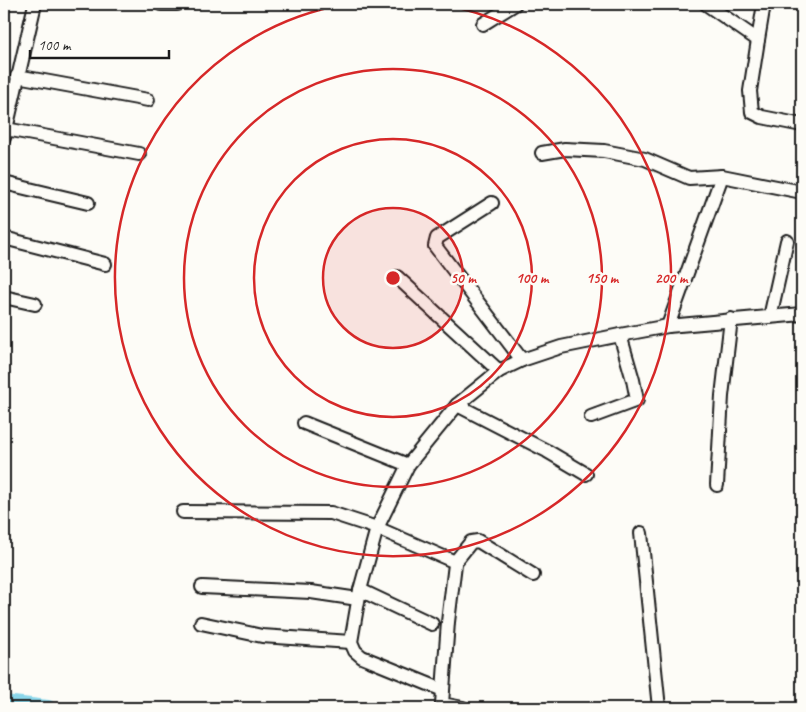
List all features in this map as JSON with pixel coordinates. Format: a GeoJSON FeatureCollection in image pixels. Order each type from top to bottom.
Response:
{"type":"FeatureCollection","features":[{"type":"Feature","properties":{"kind":"street"},"geometry":{"type":"LineString","coordinates":[[35,4],[5,133],[139,154]]}},
{"type":"Feature","properties":{"kind":"street"},"geometry":{"type":"LineString","coordinates":[[161,4],[177,4]]}},
{"type":"Feature","properties":{"kind":"street"},"geometry":{"type":"LineString","coordinates":[[483,24],[515,4]]}},
{"type":"Feature","properties":{"kind":"street"},"geometry":{"type":"LineString","coordinates":[[706,4],[758,40]]}},
{"type":"Feature","properties":{"kind":"street"},"geometry":{"type":"LineString","coordinates":[[764,4],[750,91],[752,112],[762,117],[802,125]]}},
{"type":"Feature","properties":{"kind":"street"},"geometry":{"type":"LineString","coordinates":[[17,76],[148,100]]}},
{"type":"Feature","properties":{"kind":"street"},"geometry":{"type":"LineString","coordinates":[[542,153],[565,149],[604,151],[646,159],[690,178],[722,176],[802,192]]}},
{"type":"Feature","properties":{"kind":"street"},"geometry":{"type":"LineString","coordinates":[[668,326],[722,176]]}},
{"type":"Feature","properties":{"kind":"street"},"geometry":{"type":"LineString","coordinates":[[4,183],[88,203]]}},
{"type":"Feature","properties":{"kind":"street"},"geometry":{"type":"LineString","coordinates":[[492,203],[437,238],[435,246],[522,360]]}},
{"type":"Feature","properties":{"kind":"street"},"geometry":{"type":"LineString","coordinates":[[4,238],[104,264]]}},
{"type":"Feature","properties":{"kind":"street"},"geometry":{"type":"LineString","coordinates":[[770,317],[787,241]]}},
{"type":"Feature","properties":{"kind":"street"},"geometry":{"type":"LineString","coordinates":[[397,277],[499,372]]}},
{"type":"Feature","properties":{"kind":"street"},"geometry":{"type":"LineString","coordinates":[[4,296],[35,304]]}},
{"type":"Feature","properties":{"kind":"street"},"geometry":{"type":"LineString","coordinates":[[443,690],[362,657],[354,651],[351,642],[359,594],[377,528],[408,465],[457,405],[499,372],[522,360],[561,347],[668,326],[802,314]]}},
{"type":"Feature","properties":{"kind":"street"},"geometry":{"type":"LineString","coordinates":[[717,485],[722,396],[731,320]]}},
{"type":"Feature","properties":{"kind":"street"},"geometry":{"type":"LineString","coordinates":[[590,417],[636,400],[633,380],[620,334]]}},
{"type":"Feature","properties":{"kind":"street"},"geometry":{"type":"LineString","coordinates":[[457,405],[547,450],[586,474]]}},
{"type":"Feature","properties":{"kind":"street"},"geometry":{"type":"LineString","coordinates":[[304,423],[408,465]]}},
{"type":"Feature","properties":{"kind":"street"},"geometry":{"type":"LineString","coordinates":[[183,512],[322,511],[377,528],[455,562]]}},
{"type":"Feature","properties":{"kind":"street"},"geometry":{"type":"LineString","coordinates":[[642,533],[660,708]]}},
{"type":"Feature","properties":{"kind":"street"},"geometry":{"type":"LineString","coordinates":[[463,708],[442,704],[455,562],[472,542],[478,541],[533,575]]}},
{"type":"Feature","properties":{"kind":"street"},"geometry":{"type":"LineString","coordinates":[[202,587],[359,594],[432,624]]}},
{"type":"Feature","properties":{"kind":"street"},"geometry":{"type":"LineString","coordinates":[[200,623],[262,636],[351,642]]}},
{"type":"Feature","properties":{"kind":"waterway"},"geometry":{"type":"LineString","coordinates":[[4,703],[48,708]]}}]}
